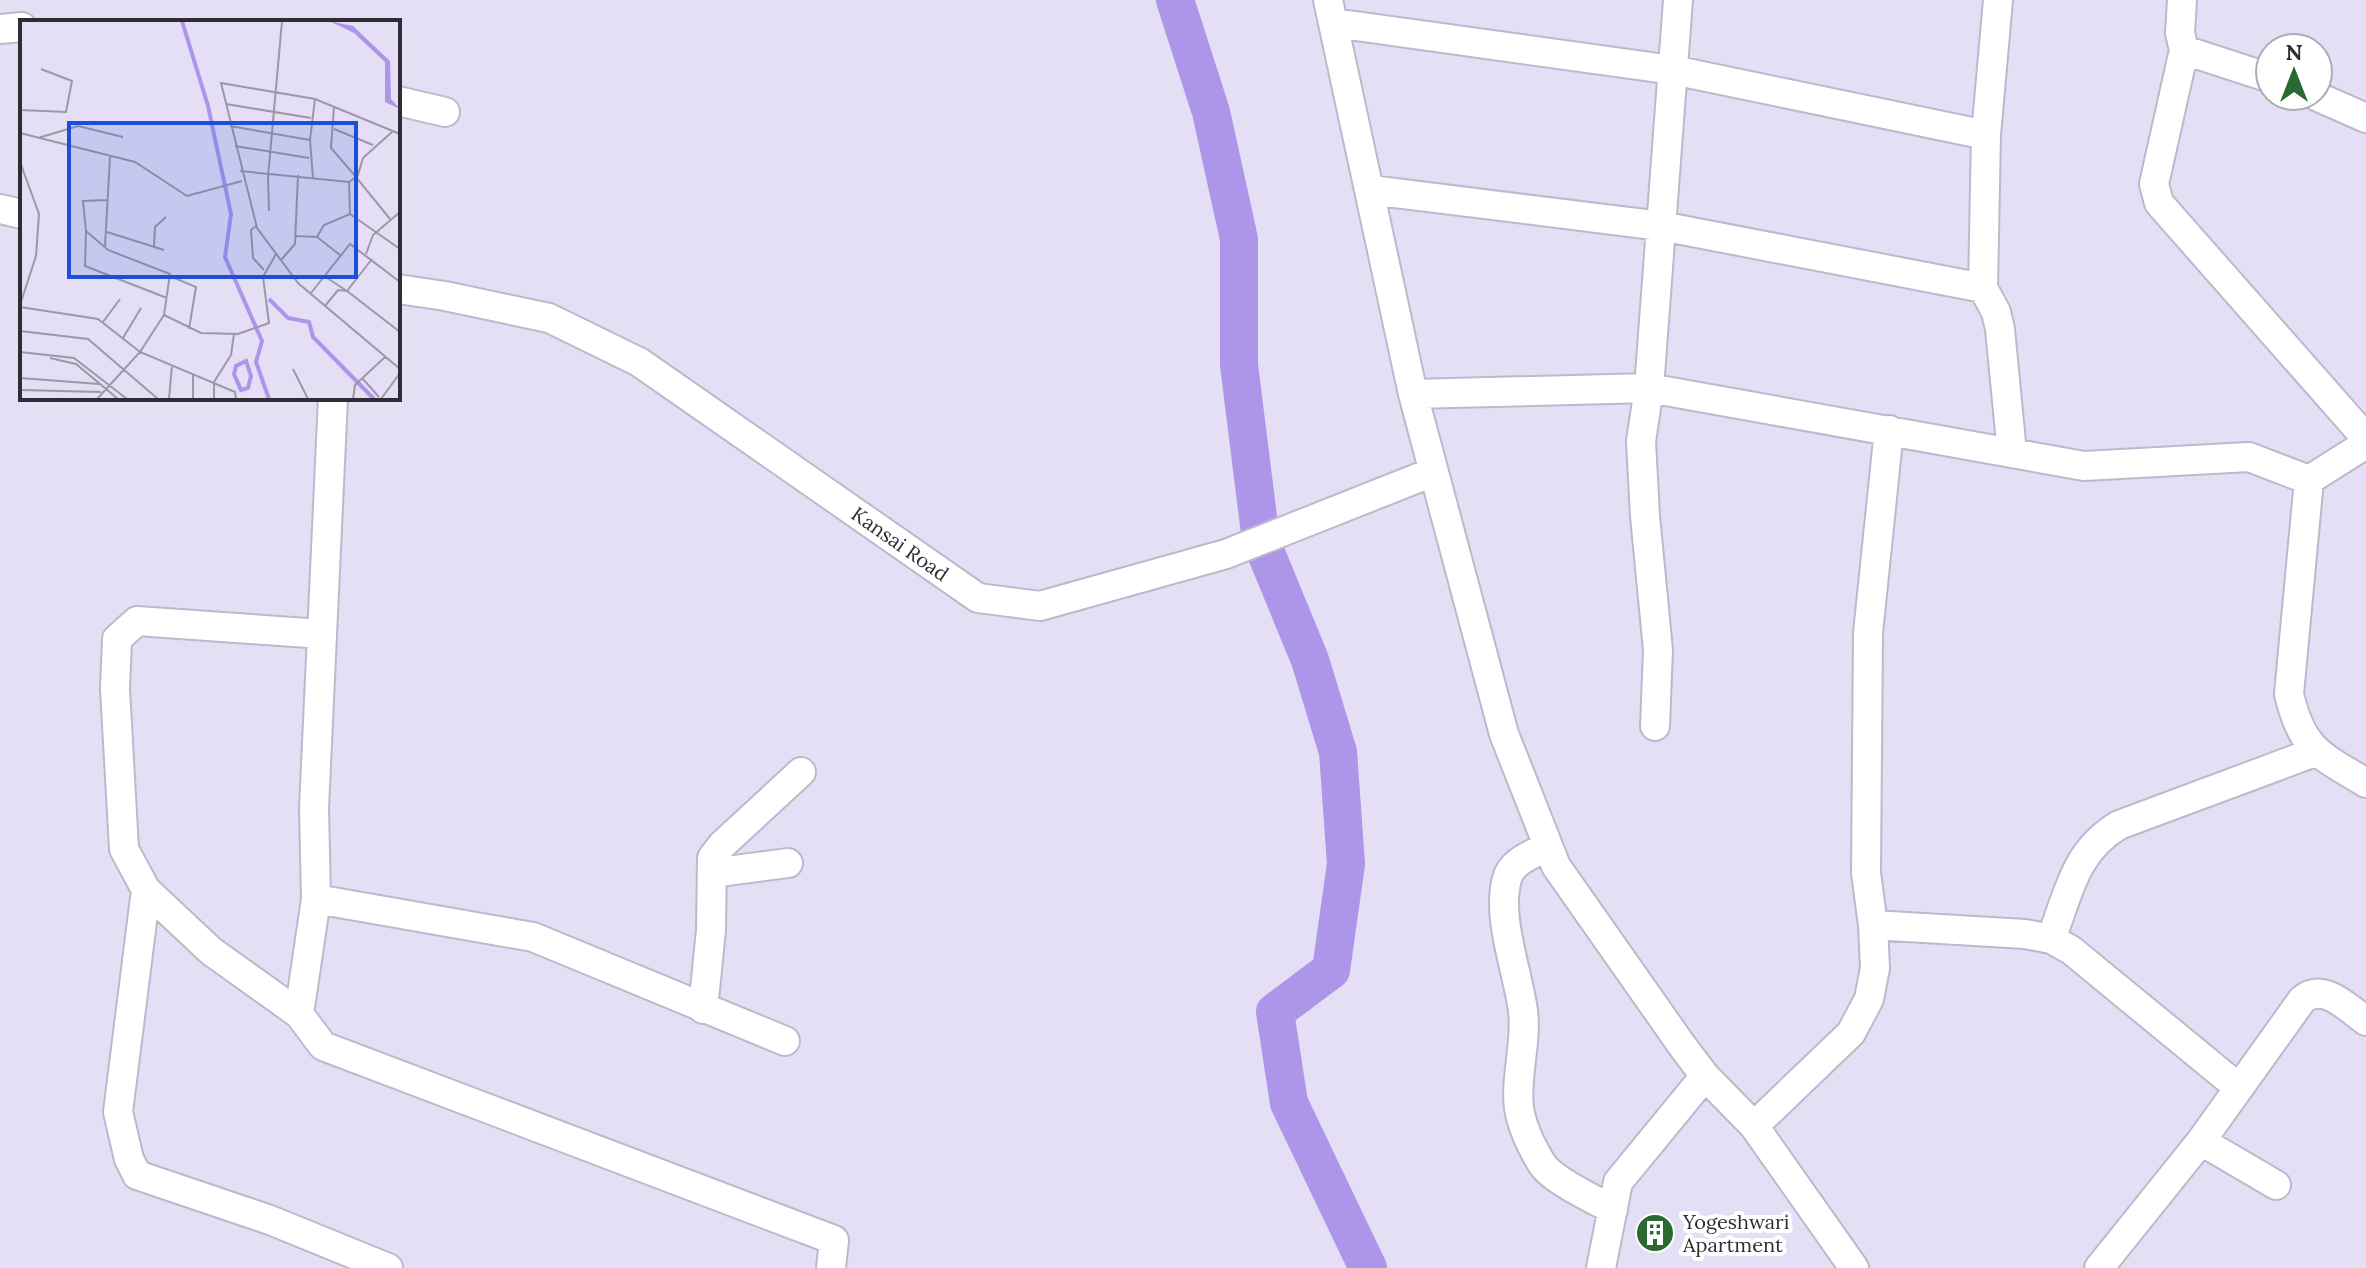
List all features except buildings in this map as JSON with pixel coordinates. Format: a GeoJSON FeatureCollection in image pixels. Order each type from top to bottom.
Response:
{"type":"FeatureCollection","features":[{"type":"Feature","properties":{"kind":"street"},"geometry":{"type":"LineString","coordinates":[[1655,726],[1658,650],[1641,441],[1649,388],[1678,0]]}},
{"type":"Feature","properties":{"kind":"street"},"geometry":{"type":"LineString","coordinates":[[1998,0],[1986,135],[1983,288],[1996,312],[2000,329],[2012,453]]}},
{"type":"Feature","properties":{"kind":"street"},"geometry":{"type":"LineString","coordinates":[[2182,0],[2180,33],[2184,50],[2154,184],[2159,203],[2366,438]]}},
{"type":"Feature","properties":{"kind":"street"},"geometry":{"type":"LineString","coordinates":[[1854,1268],[1754,1126],[1705,1076],[1556,866],[1504,734],[1433,472],[1413,394],[1331,11],[1673,70],[1986,135]]}},
{"type":"Feature","properties":{"kind":"street"},"geometry":{"type":"LineString","coordinates":[[0,29],[20,27]]}},
{"type":"Feature","properties":{"kind":"street"},"geometry":{"type":"LineString","coordinates":[[2184,50],[2254,73]]}},
{"type":"Feature","properties":{"kind":"street"},"geometry":{"type":"LineString","coordinates":[[400,101],[445,112]]}},
{"type":"Feature","properties":{"kind":"street"},"geometry":{"type":"LineString","coordinates":[[2334,104],[2366,118]]}},
{"type":"Feature","properties":{"kind":"street"},"geometry":{"type":"LineString","coordinates":[[1371,190],[1661,226],[1983,288]]}},
{"type":"Feature","properties":{"kind":"street"},"geometry":{"type":"LineString","coordinates":[[0,209],[20,214]]}},
{"type":"Feature","properties":{"kind":"street","name":"Kansai Road"},"geometry":{"type":"LineString","coordinates":[[400,289],[549,318],[639,362],[978,598],[1040,606],[1226,554],[1433,472]]}},
{"type":"Feature","properties":{"kind":"street"},"geometry":{"type":"LineString","coordinates":[[1413,394],[1649,388],[2084,466],[2249,457],[2309,480]]}},
{"type":"Feature","properties":{"kind":"street"},"geometry":{"type":"LineString","coordinates":[[299,1014],[316,899],[314,808],[333,400]]}},
{"type":"Feature","properties":{"kind":"street"},"geometry":{"type":"LineString","coordinates":[[1754,1126],[1851,1033],[1869,999],[1875,968],[1866,873],[1868,633],[1889,430]]}},
{"type":"Feature","properties":{"kind":"street"},"geometry":{"type":"LineString","coordinates":[[2309,480],[2366,444]]}},
{"type":"Feature","properties":{"kind":"street"},"geometry":{"type":"LineString","coordinates":[[2309,480],[2289,694],[2295,721],[2315,752],[2366,783]]}},
{"type":"Feature","properties":{"kind":"street"},"geometry":{"type":"LineString","coordinates":[[322,634],[137,621],[117,639],[115,689],[124,849],[146,890],[211,951],[299,1014],[323,1046],[834,1240],[840,1265]]}},
{"type":"Feature","properties":{"kind":"street"},"geometry":{"type":"LineString","coordinates":[[2051,939],[2080,862],[2089,847],[2103,835],[2119,825],[2315,752]]}},
{"type":"Feature","properties":{"kind":"street"},"geometry":{"type":"LineString","coordinates":[[703,1009],[711,930],[712,858],[801,772]]}},
{"type":"Feature","properties":{"kind":"street"},"geometry":{"type":"LineString","coordinates":[[1548,846],[1512,867],[1506,880],[1506,914],[1523,1012],[1524,1054],[1518,1086],[1519,1107],[1525,1132],[1544,1167],[1613,1210]]}},
{"type":"Feature","properties":{"kind":"street"},"geometry":{"type":"LineString","coordinates":[[712,873],[788,863]]}},
{"type":"Feature","properties":{"kind":"street"},"geometry":{"type":"LineString","coordinates":[[146,890],[118,1112],[129,1159],[137,1175],[270,1220],[388,1268]]}},
{"type":"Feature","properties":{"kind":"street"},"geometry":{"type":"LineString","coordinates":[[316,899],[533,937],[785,1041]]}},
{"type":"Feature","properties":{"kind":"street"},"geometry":{"type":"LineString","coordinates":[[1873,925],[2025,934],[2051,939],[2071,950],[2239,1088]]}},
{"type":"Feature","properties":{"kind":"street"},"geometry":{"type":"LineString","coordinates":[[2108,1265],[2307,995],[2328,994],[2366,1021]]}},
{"type":"Feature","properties":{"kind":"street"},"geometry":{"type":"LineString","coordinates":[[1601,1268],[1618,1182],[1705,1076]]}},
{"type":"Feature","properties":{"kind":"street"},"geometry":{"type":"LineString","coordinates":[[2201,1141],[2276,1185]]}},
{"type":"Feature","properties":{"kind":"waterway"},"geometry":{"type":"LineString","coordinates":[[1175,0],[1211,112],[1239,239],[1239,365],[1261,541],[1310,660],[1338,752],[1346,864],[1331,970],[1275,1012],[1289,1103],[1368,1268]]}},
{"type":"Feature","properties":{"kind":"place","name":"Yogeshwari Apartment"},"geometry":{"type":"Point","coordinates":[1655,1233]}}]}
